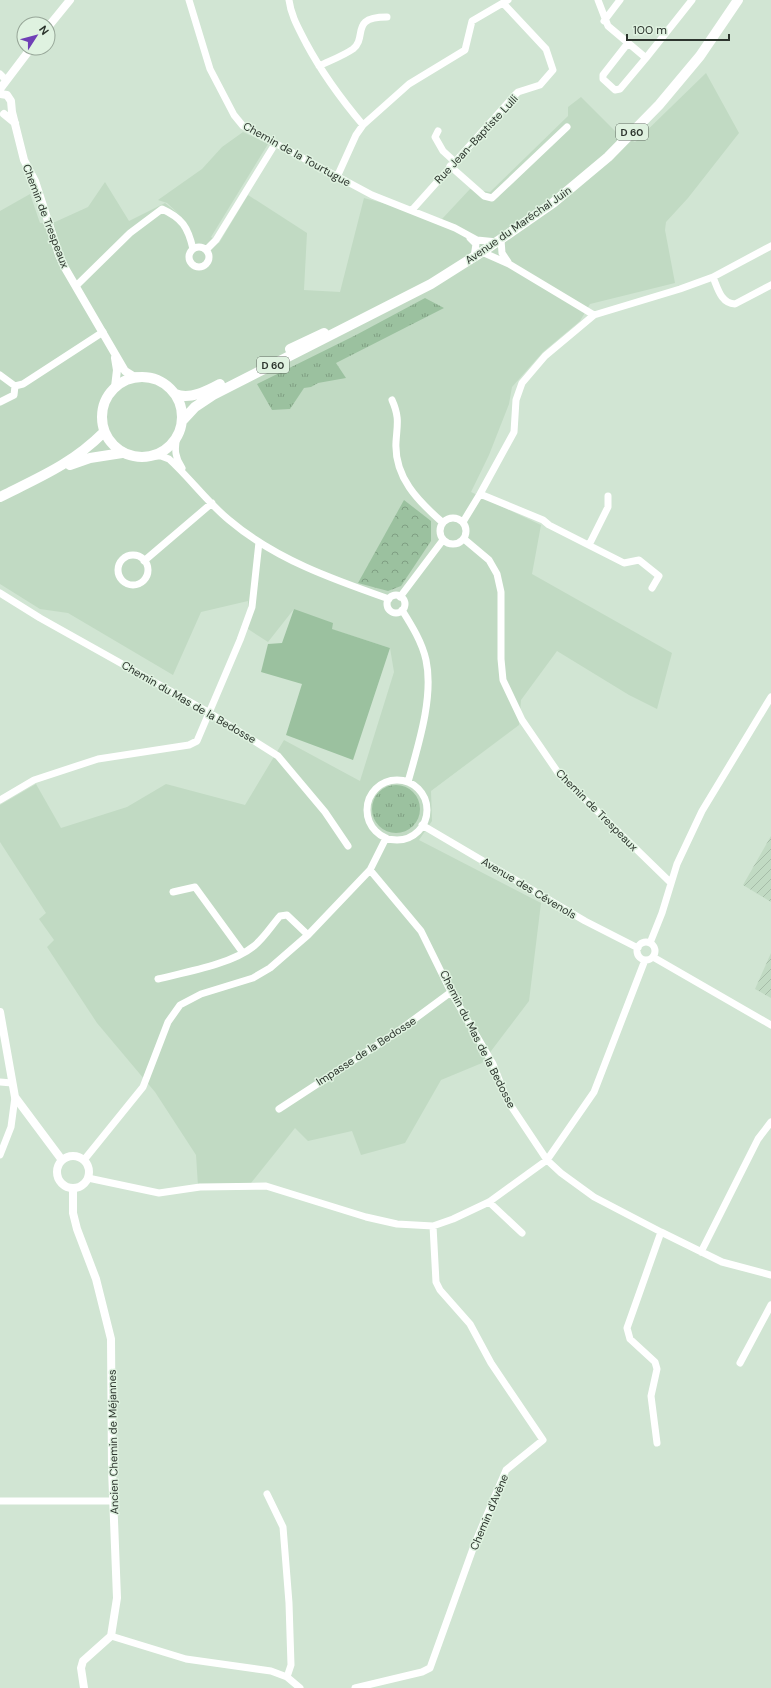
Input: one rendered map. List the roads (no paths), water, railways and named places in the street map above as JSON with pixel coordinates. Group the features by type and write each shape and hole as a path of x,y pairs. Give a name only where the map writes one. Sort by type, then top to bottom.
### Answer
{"main road":[{"name":"Avenue du Maréchal Juin","path":"182,421 195,407 208,398 431,284 478,255 553,203 608,156 659,106 700,56 738,0"},
{"name":"Avenue du Maréchal Juin","path":"175,394 179,396 192,395 202,392 312,338 369,315"},
{"path":"144,377 156,380 166,385 175,394 182,412 182,421 177,437 167,448 154,456 143,458 132,457 122,453 111,444 104,432 102,422 103,408 108,395 115,387 128,380 144,377"},
{"path":"60,468 86,450 104,432"},
{"path":"0,497 60,468 90,458 122,453"}],"street":[{"path":"56,17 70,0"},
{"name":"Chemin de la Tourtugue","path":"189,0 207,63 234,115 243,126 372,195 455,228 477,240 499,241"},
{"path":"289,0 294,21 319,66 336,93 363,125"},
{"path":"598,0 604,21 608,26 646,58"},
{"path":"604,21 620,0"},
{"path":"628,43 603,75 603,79 615,90 620,88 646,58 692,0"},
{"name":"Rue Jean-Baptiste Lulli","path":"337,177 356,135 363,125 380,111 394,95 409,84 465,50 472,21 506,2 546,49 553,70 540,85 518,92 412,210"},
{"path":"319,66 353,48 358,40 360,28 368,20 374,17 387,17"},
{"path":"1,92 4,79 24,56"},
{"name":"Chemin de Trespeaux","path":"1,92 11,100 11,107 24,160 35,181 59,256 125,371 133,376 144,377"},
{"path":"11,107 2,114 15,123"},
{"path":"438,131 435,137 452,164 484,196 492,198 566,127"},
{"path":"206,250 216,240 275,144"},
{"path":"76,286 130,234 162,209 174,215 182,222 189,233 193,249"},
{"name":"Chemin de la Tourtugue","path":"455,228 476,244 478,255"},
{"path":"499,241 502,253 509,264"},
{"path":"463,522 514,432 516,400 522,383 545,356 594,315 680,289 713,277 771,246"},
{"path":"201,247 206,250 209,256 208,261 201,266 197,266 190,261 190,252 193,249 201,247"},
{"path":"478,255 509,264 594,315"},
{"path":"713,277 724,301 729,304 735,304 771,285"},
{"path":"16,386 23,384 103,332"},
{"name":"Chemin de Trespeaux","path":"111,346 117,370 115,387"},
{"path":"0,375 16,386"},
{"path":"0,402 14,395 16,386"},
{"path":"392,400 398,414 396,443 403,477 409,489 442,522"},
{"path":"177,437 174,446 175,456 189,478"},
{"path":"154,456 161,456 169,459 228,519 258,542 298,564 389,599"},
{"path":"480,494 543,520 549,525 624,563 639,560 659,576 652,588"},
{"path":"589,545 608,507 608,496"},
{"path":"144,561 212,503"},
{"path":"455,518 463,522 466,530 464,539 456,544 447,543 443,540 439,529 442,522 446,519 455,518"},
{"name":"Chemin de Trespeaux","path":"464,539 489,560 497,574 502,592 500,659 503,680 522,720 559,774 670,882"},
{"path":"400,597 443,540"},
{"path":"0,800 34,780 98,759 189,745 197,741 208,712 240,640 252,607 258,542"},
{"path":"135,556 144,561 147,569 145,578 142,582 128,585 121,579 118,568 123,559 135,556"},
{"name":"Chemin du Mas de la Bedosse","path":"0,593 40,618 208,712 278,756 325,812 348,846"},
{"path":"400,597 395,596 389,599 387,605 389,610 394,613 402,610"},
{"path":"400,597 404,603 402,610 417,635 426,660 428,685 426,704 408,782"},
{"path":"650,943 662,913 670,882 677,864 702,811 771,697"},
{"path":"389,780 408,782 420,790 426,804 426,818 422,825 416,833 407,838 396,840 386,838 378,833 372,826 368,817 367,808 373,791 380,784 389,780"},
{"name":"Avenue des Cévenols","path":"422,825 585,921 638,948"},
{"path":"84,1160 143,1087 150,1074 168,1022 180,1005 201,994 254,978 270,968 308,935 370,870 386,838"},
{"name":"Chemin du Mas de la Bedosse","path":"370,870 421,931 451,992 492,1064 507,1100 547,1160 561,1173 594,1197 661,1232 722,1262 771,1275"},
{"path":"173,892 195,888 243,953"},
{"path":"158,979 216,964 243,953 254,946 280,916 287,915 308,935"},
{"path":"645,960 638,954 638,948 645,942 650,943 654,948 653,957"},
{"path":"88,1178 159,1193 200,1187 266,1186 366,1217 397,1224 433,1226 489,1202 547,1160 594,1092 645,960 653,957"},
{"path":"653,957 771,1025"},
{"name":"Impasse de la Bedosse","path":"279,1109 397,1032 451,992"},
{"path":"0,1012 15,1097 11,1127 0,1156"},
{"path":"0,1082 12,1083"},
{"path":"15,1097 62,1160"},
{"path":"701,1252 758,1139 771,1122"},
{"path":"70,1156 84,1160 88,1168 88,1178 82,1185 72,1188 67,1187 59,1180 57,1169 62,1160 70,1156"},
{"name":"Ancien Chemin de Méjannes","path":"72,1188 73,1213 77,1229 96,1279 111,1340 112,1469 117,1598 111,1636"},
{"path":"489,1202 522,1233"},
{"name":"Chemin d'Avène","path":"355,1688 422,1672 430,1668 475,1542 506,1470 543,1440 491,1363 470,1324 440,1290 436,1282 433,1226"},
{"path":"657,1443 652,1396 657,1369 655,1362 630,1339 627,1328 661,1232"},
{"path":"740,1363 771,1305"},
{"path":"267,1494 283,1527 289,1603 291,1665 287,1677"},
{"path":"0,1501 114,1501"},
{"path":"84,1688 81,1668 83,1661 111,1636 186,1659 270,1671 287,1677 300,1688"}]}
